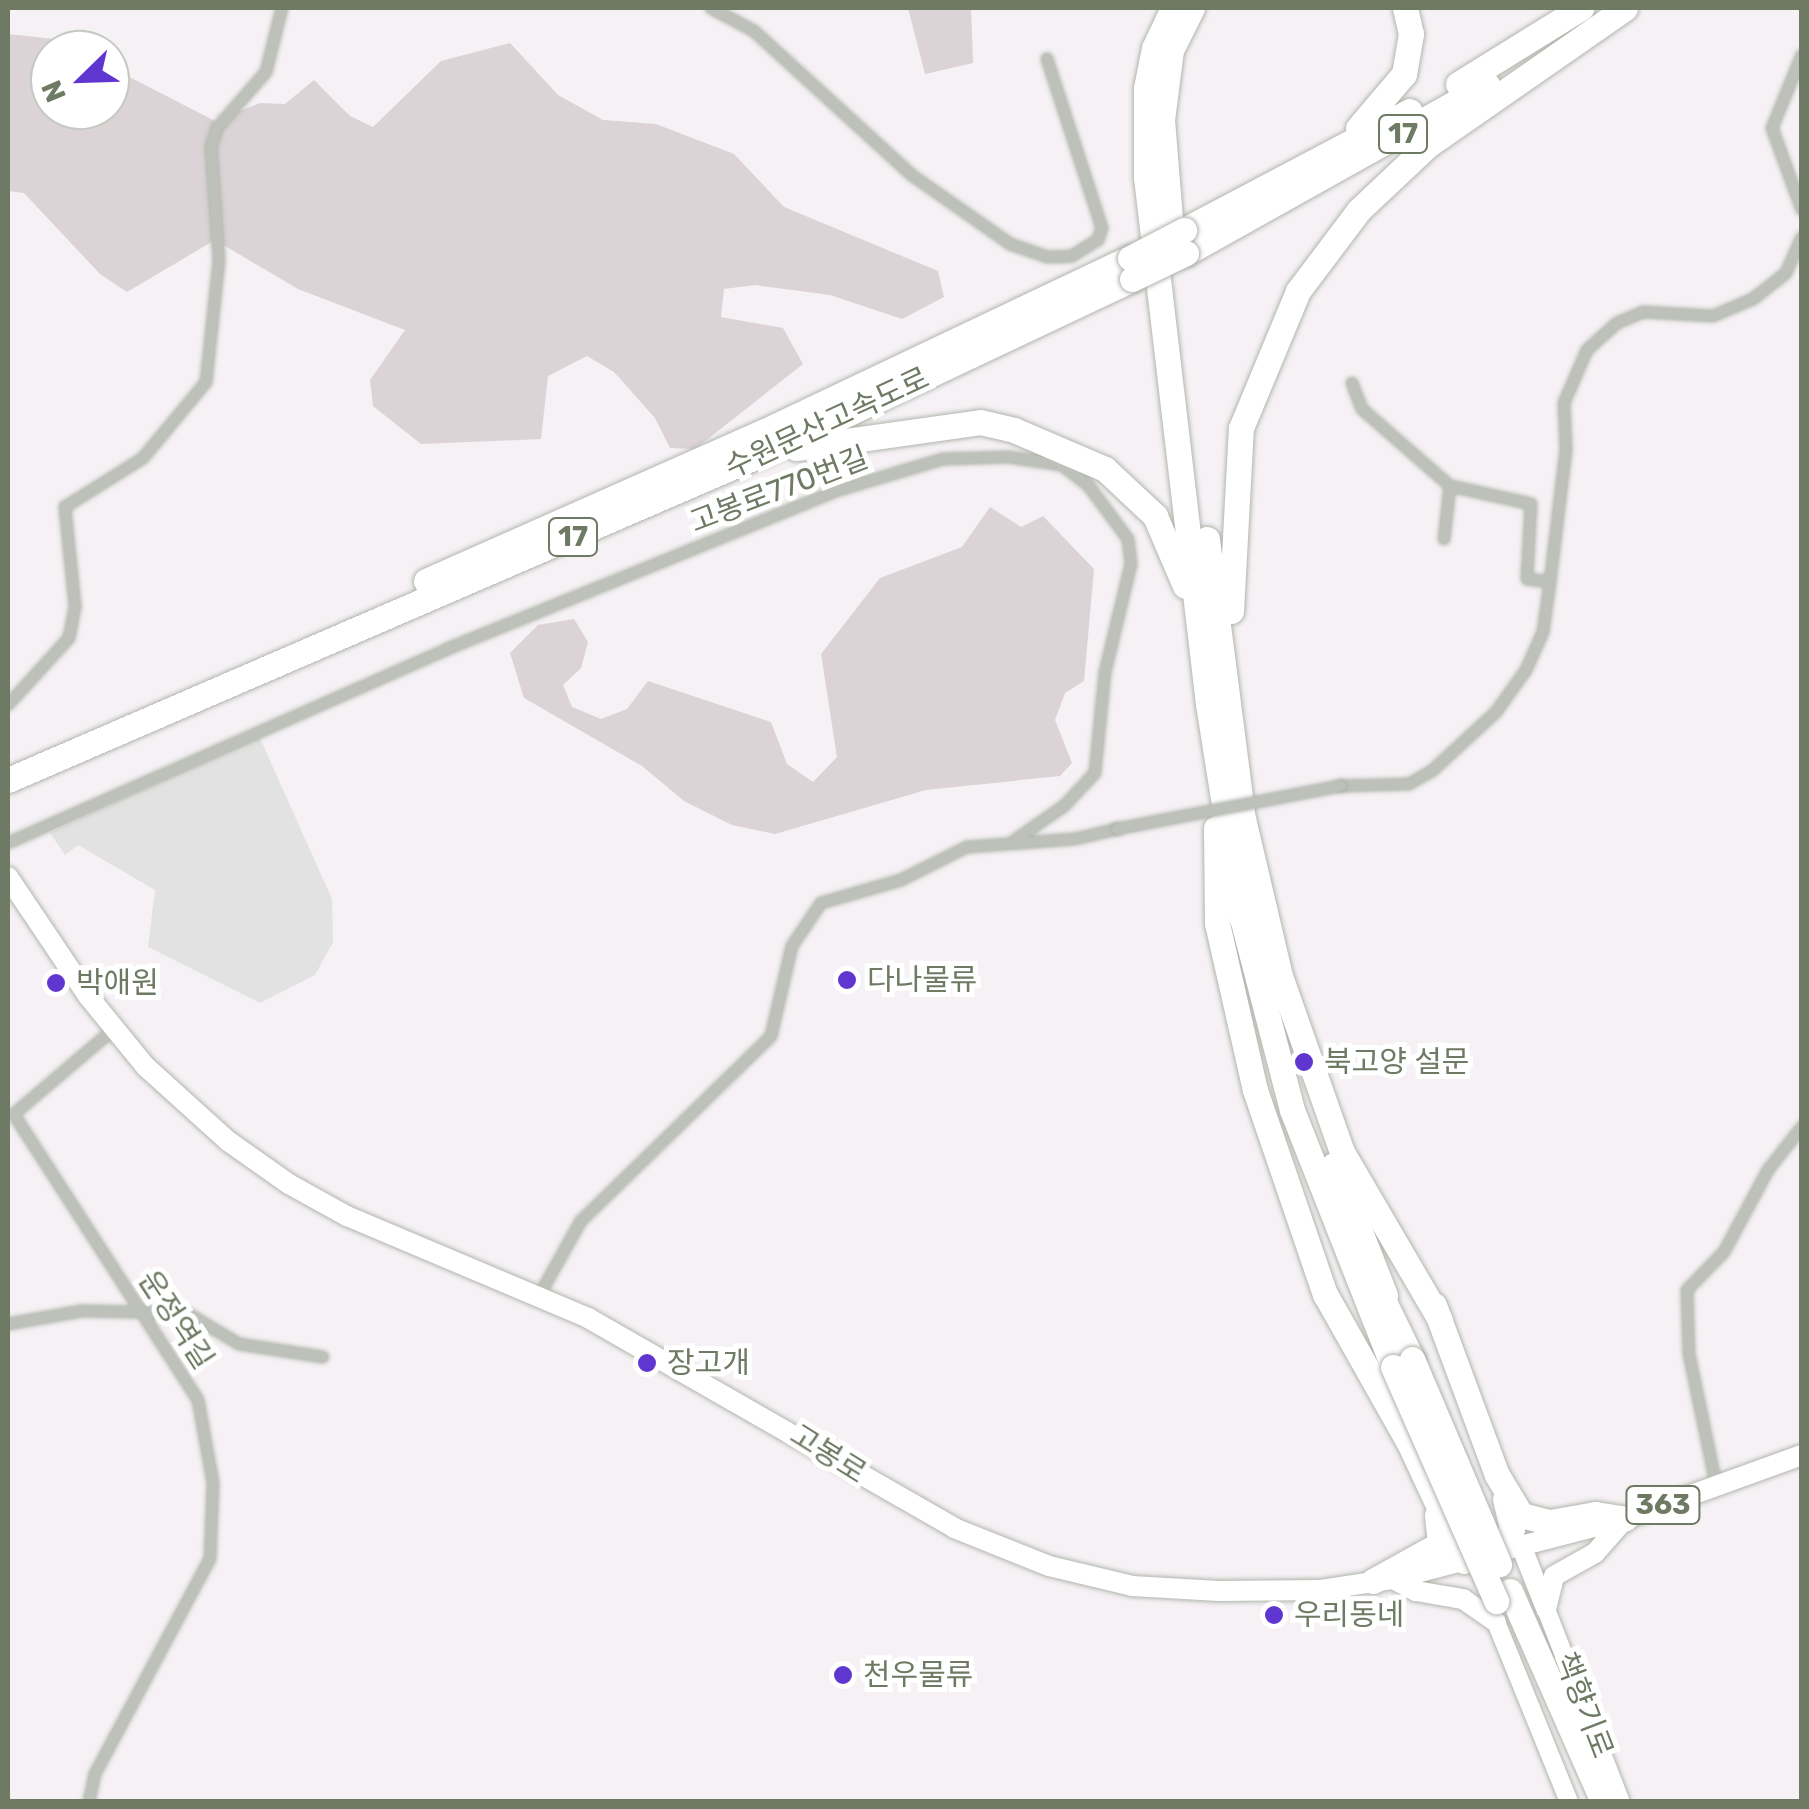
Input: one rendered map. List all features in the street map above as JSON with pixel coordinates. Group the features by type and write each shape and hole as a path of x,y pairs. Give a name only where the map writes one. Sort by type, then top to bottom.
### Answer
{"highway":[{"path":"1173,8 1154,48 1146,88 1146,177 1208,704"},
{"path":"1192,8 1171,50 1164,84 1164,161 1230,779 1266,1023 1334,1223 1402,1363 1584,1802"},
{"path":"1310,164 1393,94 1410,52 1406,8"},
{"name":"수원문산고속도로","path":"1185,242 1310,164 1581,8"},
{"name":"수원문산고속도로","path":"8,780 762,454 1185,242 1617,8"},
{"path":"1464,1562 1410,1445 1325,1294 1287,1170 1233,1018 1214,904 1216,840 1230,779 1232,514 1241,428 1275,335 1323,255 1389,180 1428,145 1625,8"},
{"name":"수원문산고속도로","path":"8,762 1131,269"},
{"path":"762,454 980,422 1105,470 1155,516 1176,558 1192,607 1208,704 1253,856 1348,1130 1440,1320 1497,1475 1512,1529 1511,1551"},
{"path":"1253,856 1300,1072 1398,1328 1402,1363"},
{"path":"1253,856 1254,910 1281,1040 1343,1209 1398,1328"},
{"path":"1262,908 1342,1152 1440,1320"},
{"path":"1383,1580 1440,1544 1441,1527 1410,1445"},
{"path":"1497,1475 1521,1515 1550,1522 1595,1514 1626,1519"},
{"path":"1501,1605 1603,1802"}],"main road":[{"name":"고봉로","path":"8,877 114,1029 228,1142 289,1184 347,1216 538,1297 692,1372 954,1528 1049,1566 1132,1586 1219,1591 1321,1590 1464,1562 1626,1519 1802,1455"},
{"path":"1546,1609 1554,1576 1595,1553 1626,1519"},
{"path":"1501,1605 1482,1594 1511,1551 1546,1609"},
{"path":"1383,1580 1416,1592 1501,1605"},
{"name":"책향기로","path":"1501,1605 1569,1802"},
{"name":"책향기로","path":"1546,1609 1621,1802"}],"street":[{"path":"8,705 69,638 75,606 65,507 142,458 206,382 219,260 211,147 225,117 266,72 282,8"},
{"path":"711,8 754,31 913,176 1010,244 1048,257 1072,256 1098,240 1102,228 1047,58"},
{"path":"1802,55 1772,128 1802,210"},
{"path":"538,1297 581,1221 771,1036 792,946 821,903 901,880 967,846 1075,839 1341,786 1409,784 1469,741 1526,670 1543,632 1564,402 1580,360 1617,324 1642,312 1713,316 1754,299 1786,274 1802,238"},
{"path":"1352,383 1362,409 1450,486 1531,504 1527,578 1550,582"},
{"name":"고봉로770번길","path":"8,843 447,649 839,490 943,459 1008,458 1062,466 1088,485 1128,538 1131,564 1105,672 1095,773 1064,806 1015,840"},
{"path":"1444,538 1450,486"},
{"name":"운정역길","path":"89,1802 95,1774 210,1559 214,1483 198,1400 14,1114 114,1029"},
{"path":"1716,1484 1689,1354 1687,1290 1724,1252 1768,1170 1802,1127"},
{"path":"8,1324 140,1309 187,1313 239,1344 323,1357"}],"shaded area":[{"path":"908,8 971,8 973,63 925,74"},
{"path":"8,34 30,36 30,130 130,130 130,77 215,121 260,103 285,104 314,80 350,116 373,127 441,61 510,43 558,95 603,120 656,124 734,154 784,207 938,271 944,297 902,319 830,295 755,285 724,289 721,317 783,328 803,364 695,449 670,448 655,418 614,372 587,356 548,376 541,439 421,444 373,406 370,380 405,330 298,289 215,240 127,292 100,274 24,193 8,191"},
{"path":"990,507 1021,527 1043,516 1094,569 1084,681 1065,693 1055,720 1072,763 1060,776 926,790 775,834 732,825 684,801 642,766 524,698 510,653 538,625 574,619 588,642 581,668 563,685 572,707 601,719 627,709 648,681 771,722 787,764 813,782 837,757 821,654 880,578 962,547"},
{"path":"259,736 332,899 333,942 315,975 260,1003 148,947 155,890 78,845 65,855 50,833"}],"place":[{"name":"다나물류","path":"847,980"},
{"name":"박애원","path":"56,983"},
{"name":"북고양 설문","path":"1304,1062"},
{"name":"장고개","path":"647,1363"},
{"name":"우리동네","path":"1274,1615"},
{"name":"천우물류","path":"843,1675"}]}
